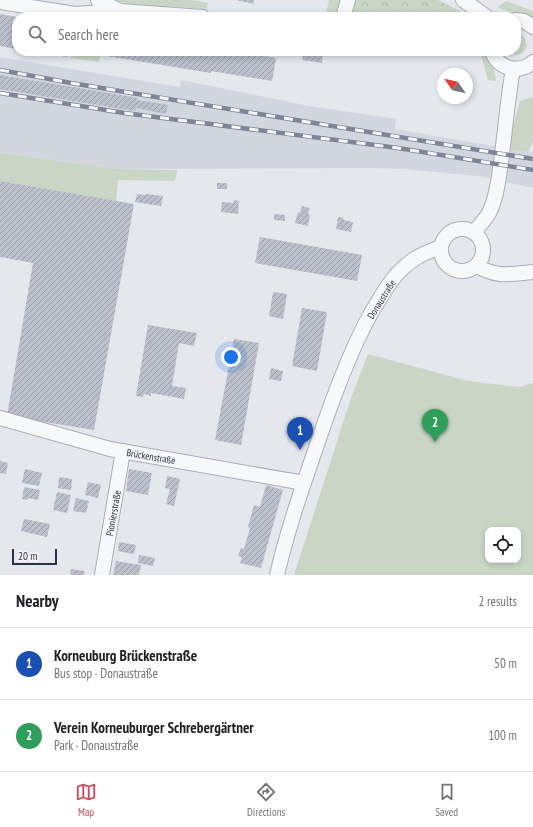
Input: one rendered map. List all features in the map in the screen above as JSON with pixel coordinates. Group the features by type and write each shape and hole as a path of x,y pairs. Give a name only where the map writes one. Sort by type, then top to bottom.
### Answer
{"street":[{"path":"98,0 120,11"},
{"path":"344,12 348,0"},
{"path":"463,0 480,12"},
{"path":"0,2 62,12"},
{"path":"105,12 134,12"},
{"path":"521,21 533,27"},
{"path":"495,56 502,65 513,69 524,68 533,62"},
{"path":"474,232 488,214 493,204 498,184 513,69"},
{"path":"461,229 474,232 482,241 484,252 483,257 473,269 462,272 452,269 444,262 442,258 441,247 444,240 448,234 461,229"},
{"name":"Donaustraße","path":"277,575 304,483 343,373 364,326 383,292 396,276 421,254 441,247"},
{"path":"477,266 488,273 498,275 533,272"},
{"name":"Brückenstraße","path":"0,418 110,449 304,483"},
{"name":"Pionierstraße","path":"102,575 123,451"}],"shaded area":[{"path":"0,57 180,87 181,80 309,106 396,119 395,129 533,153 533,188 478,176 404,169 118,169 0,153"}],"green space":[{"path":"114,0 191,0 208,3 206,9 130,4"},
{"path":"329,0 438,0 462,12 326,12"},
{"path":"506,1 533,11 533,18 527,15 521,15 521,12 509,12 498,7"},
{"path":"521,35 525,38 527,46 524,52 521,53"},
{"path":"73,56 100,56 99,62 71,58"},
{"path":"481,56 489,56 493,64 496,81 488,80"},
{"path":"533,97 533,141 528,152 507,149 520,101"},
{"path":"0,153 118,169 177,170 175,181 118,180 116,201 0,181"},
{"path":"368,354 468,381 519,387 533,383 533,575 294,575 351,398"}],"building":[{"path":"236,0 254,0 254,4"},
{"path":"0,14 12,16 12,48 0,46"},
{"path":"107,56 264,56 276,58 272,81 211,71 211,73"},
{"path":"303,56 323,56 322,63 302,60"},
{"path":"0,75 138,98 137,100 168,105 166,114 136,108 135,111 0,89"},
{"path":"0,181 134,204 94,430 7,416 33,263 0,257"},
{"path":"217,183 227,183 227,189 217,189"},
{"path":"137,194 163,196 161,206 135,202"},
{"path":"234,200 239,201 238,214 221,212 222,202 233,203"},
{"path":"302,206 310,208 308,214 310,215 308,226 295,223 298,212 300,213"},
{"path":"274,214 285,215 285,221 274,220"},
{"path":"338,217 344,218 343,220 353,222 351,232 336,229"},
{"path":"260,237 362,255 357,281 255,263"},
{"path":"273,292 287,294 283,319 269,316"},
{"path":"302,308 327,312 317,371 292,366"},
{"path":"148,325 197,333 194,346 179,343 172,386 186,388 184,399 151,393 151,396 144,394 143,397 136,396"},
{"path":"234,339 259,343 241,445 215,440"},
{"path":"271,368 283,371 281,381 269,379"},
{"path":"0,461 8,463 6,474 0,473"},
{"path":"25,469 42,473 39,486 22,483"},
{"path":"129,469 152,473 148,495 126,491"},
{"path":"167,476 180,479 174,506 166,504 170,489 165,488"},
{"path":"59,477 72,479 71,490 58,488"},
{"path":"88,482 101,485 98,498 85,495"},
{"path":"266,485 283,490 261,568 240,563 242,557 238,556 241,548 244,549 254,505 260,507"},
{"path":"24,487 40,490 38,500 28,498 28,500 22,499"},
{"path":"57,492 71,495 67,513 53,510"},
{"path":"76,498 89,501 86,513 73,511"},
{"path":"24,519 50,524 47,537 21,531"},
{"path":"119,542 136,545 134,554 118,551"},
{"path":"139,555 155,558 153,566 138,563"},
{"path":"116,561 141,565 139,575 113,575"},
{"path":"71,569 85,571 84,575 70,575"}],"railway":[{"path":"0,70 533,159"},
{"path":"0,93 124,113 398,148 533,170"}],"place":[{"name":"Verein Korneuburger Schrebergärtner","path":"435,442"},
{"name":"Korneuburg Brückenstraße","path":"300,450"}]}
